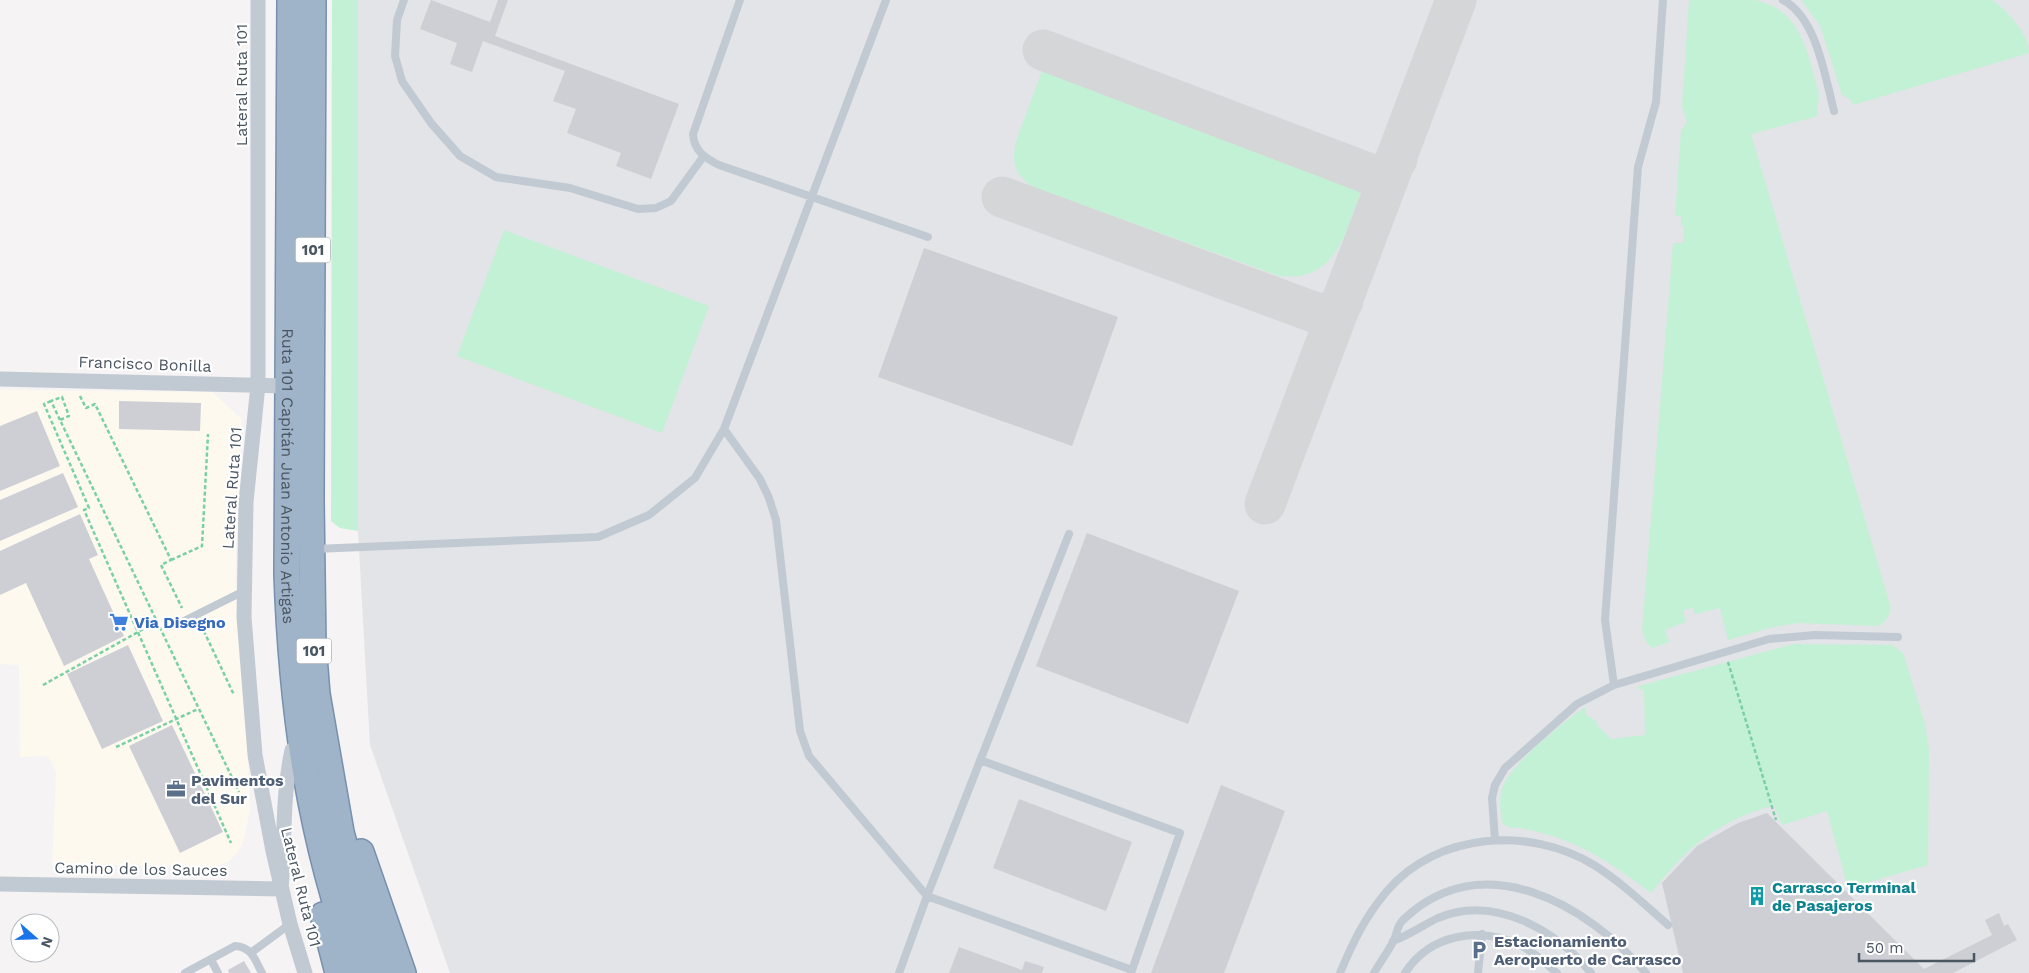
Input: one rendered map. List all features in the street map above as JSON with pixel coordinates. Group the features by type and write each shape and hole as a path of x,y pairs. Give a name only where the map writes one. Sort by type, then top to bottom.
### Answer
{"highway":[{"name":"Ruta 101 Capitán Juan Antonio Artigas","path":"290,0 290,386 287,575 290,658 306,781 316,830 359,973"},
{"name":"Ruta 101 Capitán Juan Antonio Artigas","path":"313,0 313,644 317,694 335,801 357,895 382,973"},
{"path":"297,716 292,750 304,830 338,973"},
{"path":"335,801 352,824 404,973"}],"street":[{"name":"Lateral Ruta 101","path":"258,0 258,385 246,502 244,591 248,685 256,755 281,889 305,973"},
{"name":"Francisco Bonilla","path":"0,379 290,386"},
{"path":"281,889 284,849 285,781 292,750"},
{"name":"Camino de los Sauces","path":"0,884 281,889"}],"lane":[{"path":"404,0 397,20 395,56 402,81 431,124 460,156 496,177 570,188 638,209 656,208 671,201 703,156"},
{"path":"740,0 693,134 694,144 703,156 719,165 928,237"},
{"path":"312,549 598,537 649,515 695,478 724,429 886,0"},
{"path":"1614,685 1605,620 1637,177 1642,149 1656,102 1663,0"},
{"path":"1783,0 1801,15 1812,34 1834,111"},
{"path":"724,429 760,480 769,498 776,520 800,731 809,756 927,896 1131,972 1180,833 980,760"},
{"path":"899,973 927,896 1069,534"},
{"path":"180,623 244,591"},
{"path":"1495,840 1492,798 1495,785 1505,768 1576,704 1614,685 1769,639 1815,636 1898,637"},
{"path":"1340,973 1358,930 1388,890 1406,875 1439,854 1465,844 1495,840 1524,840 1555,848 1594,865 1668,924"},
{"path":"1374,973 1394,941 1400,921 1421,905 1444,892 1464,886 1490,884 1520,888 1551,899 1576,912 1603,930 1646,973"},
{"path":"1394,941 1439,918 1478,909 1499,913 1539,928 1579,958 1591,973"},
{"path":"252,952 290,924"},
{"path":"1478,973 1482,934"},
{"path":"1405,973 1421,955 1434,945 1451,937 1482,934 1520,946 1557,973"},
{"path":"185,973 235,946 243,946 252,952 262,973"},
{"path":"211,960 218,973"}],"path":[{"path":"80,396 86,408 95,404 171,560"},
{"path":"60,420 69,416 62,397 44,404 89,508 84,510 231,844"},
{"path":"51,401 239,792"},
{"path":"182,608 161,565 202,546 208,434"},
{"path":"43,685 156,622"},
{"path":"196,625 200,623 239,704"},
{"path":"1725,652 1776,820"},
{"path":"116,747 198,709"}],"shaded area":[{"path":"358,0 2029,0 2029,973 450,973 370,745 358,531"},
{"name":"Via Disegno","path":"0,390 212,392 242,419 235,581 248,753 250,810 244,840 238,852 228,862 216,866 52,865 56,772 48,756 20,757 19,665 0,664"}],"green space":[{"path":"332,0 358,0 358,531 340,528 331,521"},
{"path":"1754,0 1770,5 1782,12 1792,22 1810,61 1819,95 1818,116 1751,134 1891,608 1888,618 1879,626 1798,623 1769,628 1728,640 1720,608 1695,614 1693,608 1683,610 1686,622 1665,630 1669,642 1652,648 1646,642 1642,631 1673,243 1683,243 1684,226 1681,225 1681,216 1675,216 1681,131 1687,122 1682,106 1689,1"},
{"path":"1801,0 1992,0 2016,23 2025,38 2029,53 1853,105 1851,100 1842,95 1820,25"},
{"path":"1044,65 1363,186 1345,235 1337,250 1327,262 1315,271 1299,276 1279,276 1033,187 1017,171 1014,154 1019,134"},
{"path":"504,230 709,306 662,433 457,356"},
{"path":"1794,644 1892,645 1903,653 1925,724 1929,751 1928,865 1848,888 1827,811 1782,825 1774,805 1736,819 1705,838 1678,862 1651,893 1618,869 1587,850 1553,836 1513,827 1512,829 1503,824 1500,797 1507,779 1526,756 1585,707 1586,715 1596,721 1597,725 1611,739 1645,735 1644,690 1638,689 1639,686"}],"building":[{"path":"431,0 490,22 498,0 508,0 495,36 679,104 651,179 616,166 621,153 567,133 576,109 553,101 565,71 483,41 472,72 450,64 457,43 420,29"},
{"path":"924,248 1118,317 1072,446 878,377"},
{"path":"119,401 201,403 200,431 119,429"},
{"path":"37,411 60,466 0,491 0,426"},
{"path":"63,473 78,507 0,541 0,500"},
{"path":"80,514 98,555 89,559 124,636 64,666 26,583 0,595 0,551"},
{"path":"1087,533 1239,591 1188,724 1036,666"},
{"path":"128,645 163,721 102,749 67,674"},
{"name":"Pavimentos del Sur","path":"172,725 223,832 180,853 129,746"},
{"path":"1221,785 1285,811 1224,973 1151,973"},
{"path":"1019,799 1132,842 1106,911 993,868"},
{"name":"Carrasco Terminal de Pasajeros","path":"1767,813 1924,969 1992,935 1985,920 1999,913 2004,926 2008,924 2017,940 1953,973 1683,973 1662,883 1697,846 1738,823"},
{"path":"959,947 1022,970 1025,961 1044,967 1042,973 949,973"},
{"path":"244,961 251,973 229,973 228,970"}],"taxiway":[{"path":"1265,504 1456,0"},
{"path":"1043,50 1370,174 1375,175 1386,172 1397,159"},
{"path":"1002,197 1319,314 1335,311 1343,301"}],"place":[{"name":"Via Disegno","path":"119,622"},
{"name":"Pavimentos del Sur","path":"176,789"},
{"name":"Carrasco Terminal de Pasajeros","path":"1757,896"},
{"name":"Estacionamiento Aeropuerto de Carrasco","path":"1479,950"}]}
